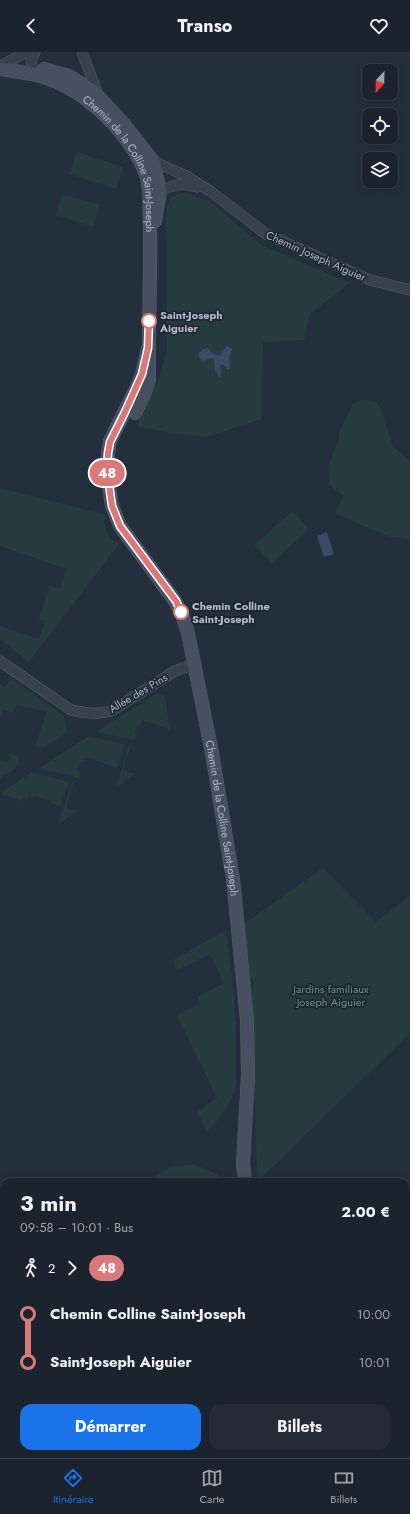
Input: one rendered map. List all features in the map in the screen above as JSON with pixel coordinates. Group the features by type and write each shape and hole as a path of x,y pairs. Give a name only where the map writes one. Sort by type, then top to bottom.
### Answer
{"street":[{"path":"0,67 26,52"},
{"path":"32,70 32,61 35,52"},
{"path":"82,52 87,79"},
{"name":"Chemin de la Colline Saint-Joseph","path":"0,67 32,70 87,79 99,97 123,123 153,161 160,191 150,253"},
{"name":"Chemin de la Colline Saint-Joseph","path":"32,70 84,96 100,111 133,149 148,181 150,253 148,348 142,374 136,389 110,442 108,453 108,479 112,506 120,526 176,601 181,612 188,632 212,753 233,879 247,1020 248,1075 243,1164 245,1178"},
{"name":"Chemin de la Colline Saint-Joseph","path":"66,86 87,79"},
{"path":"153,161 148,181 160,191"},
{"name":"Chemin Joseph Aiguier","path":"153,161 186,176 210,191 266,234 370,280 410,290"},
{"name":"Chemin Joseph Aiguier","path":"160,191 183,183 210,191"},
{"name":"Allée des Pins","path":"0,661 71,710 98,714 111,711 175,671 194,664"}],"green space":[{"path":"77,152 123,167 116,189 69,174"},
{"path":"181,193 188,193 209,201 261,245 350,283 310,314 304,340 263,342 261,419 207,437 170,433 137,426 161,373 167,349 166,209 171,197"},
{"path":"62,194 100,205 93,227 56,215"},
{"path":"361,400 377,402 382,411 393,447 410,461 410,540 397,537 393,538 335,514 344,496 329,485 330,463 339,439 339,432 353,404"},
{"path":"0,488 106,515 104,521 109,538 119,544 29,662 0,639 0,626 39,639 45,621 39,619 50,586 60,589 67,569 0,546"},
{"path":"293,511 309,529 272,563 254,545"},
{"path":"11,678 64,716 67,732 43,748 36,746 46,712 16,704 13,713 4,710 1,717 0,684 5,687"},
{"path":"156,694 163,695 165,697 170,730 142,721 140,725 137,725 135,740 96,732"},
{"path":"89,736 125,745 117,768 85,758 84,762 81,762 78,770 81,771 78,778 39,768"},
{"path":"129,745 131,745 123,770 135,774 116,787"},
{"path":"10,754 18,756 19,764 12,771 0,778 0,759 8,761"},
{"path":"32,772 69,782 60,806 51,803 52,801 34,796 28,795 27,799 24,798 23,801 0,794"},
{"path":"72,782 74,783 66,808 77,811 58,824"},
{"name":"Jardins familiaux Joseph Aiguier","path":"323,868 376,922 410,896 410,1033 261,1178 257,1178 252,993 253,979 250,977 241,926"},
{"path":"226,930 235,1008 236,1085 227,1107 207,1131 197,1112 217,1098 177,1015 200,1003 198,997 224,983 210,954 177,970 174,963 175,959"},
{"path":"194,1164 218,1175 219,1178 151,1178 169,1168"}],"water":[{"path":"227,346 232,350 229,357 230,368 228,370 224,365 220,365 221,377 219,377 215,370 214,359 211,358 202,361 199,357 199,353 203,349 208,348 212,353 219,356"},
{"path":"327,532 334,554 324,557 317,536"}],"bus line":[{"name":"48","path":"149,321 148,348 142,374 110,442 107,470 109,491 112,506 120,526 176,601 181,612"}],"place":[{"name":"Saint-Joseph Aiguier","path":"149,321"},
{"name":"Chemin Colline Saint-Joseph","path":"181,612"}]}
